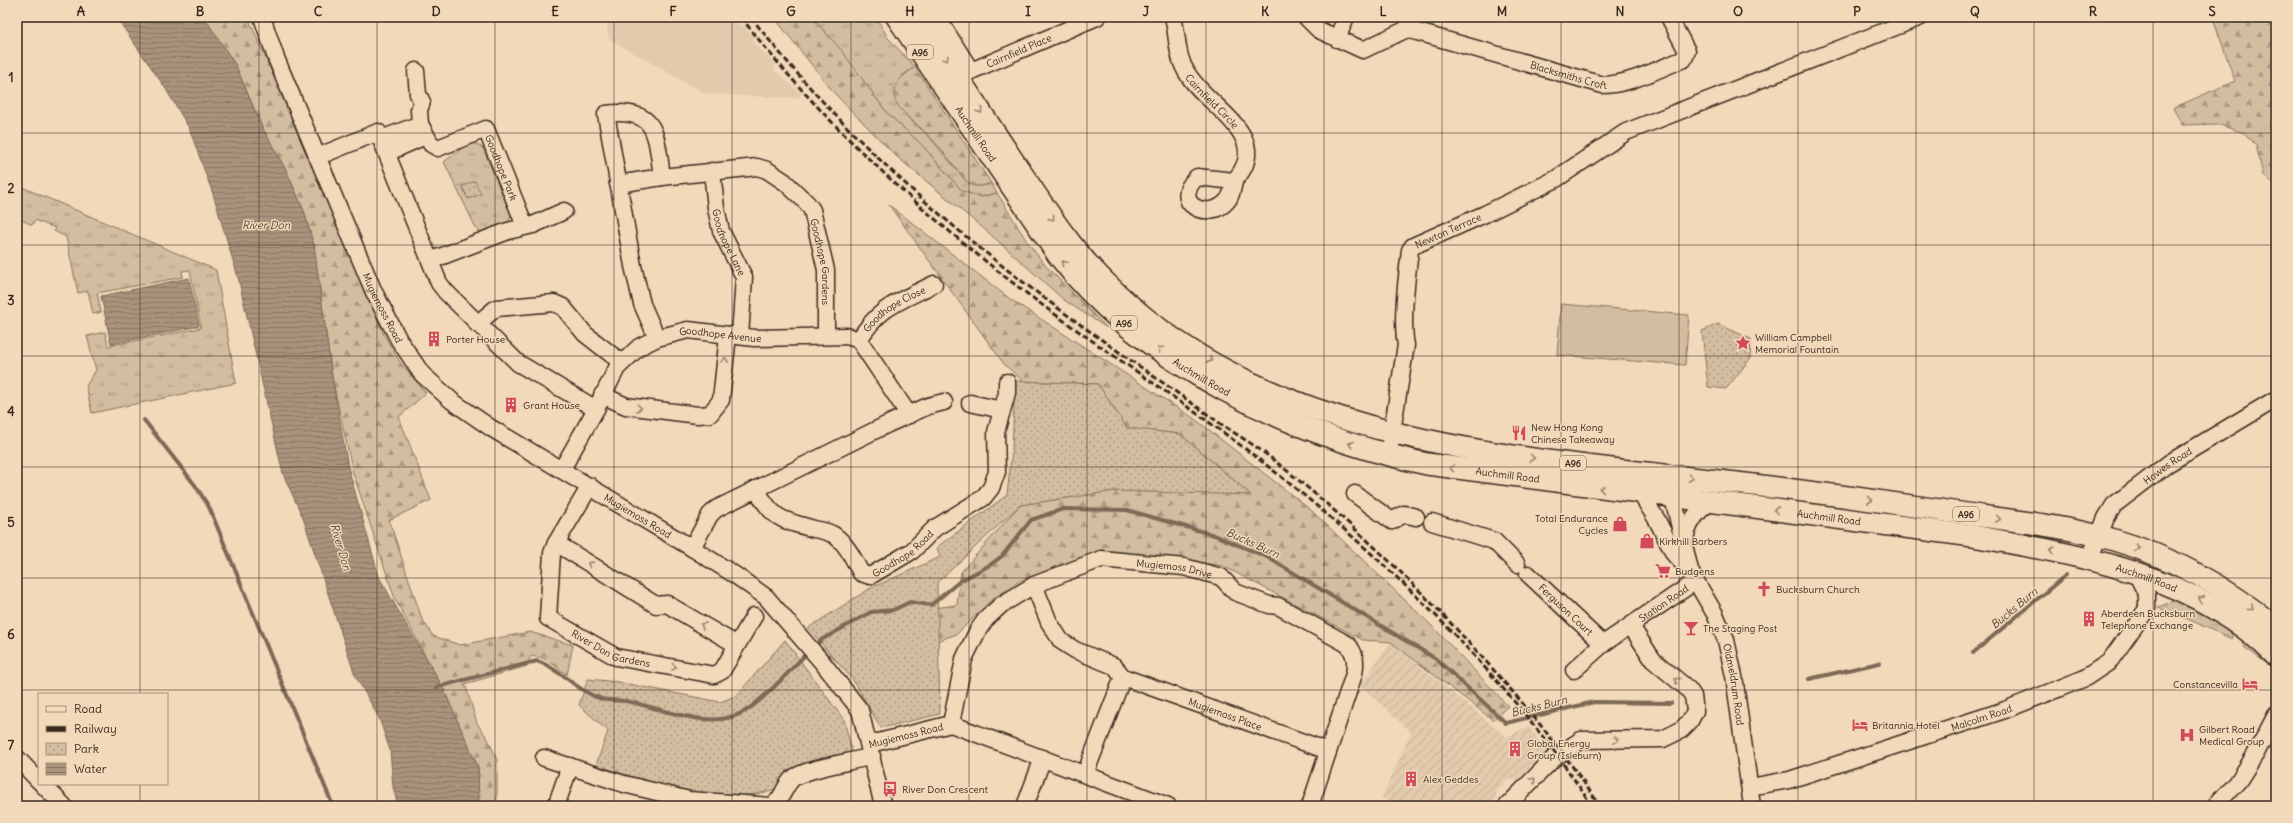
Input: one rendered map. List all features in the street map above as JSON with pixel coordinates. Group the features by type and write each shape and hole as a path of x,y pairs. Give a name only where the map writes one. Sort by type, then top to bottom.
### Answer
{"main road":[{"name":"Auchmill Road","path":"897,17 957,79 1066,267 1094,297 1124,323 1193,371 1242,398 1350,445 1388,456 1427,464 1640,494 1973,536 2046,549 2136,573 2203,600 2244,627 2276,656"},
{"name":"Auchmill Road","path":"918,17 957,79 1050,216 1077,252 1104,281 1147,320 1203,356 1284,398 1340,417 1470,449 1652,474 1853,497 2100,536 2156,555 2199,574 2244,602 2276,628"}],"street":[{"name":"Mugiemoss Road","path":"262,17 276,58 374,292 400,342 422,374 463,410 692,548 735,575 766,597 822,662 860,710 871,750 951,724 1168,806"},
{"name":"Auchmill Road","path":"937,17 957,79"},
{"name":"Cairnfield Place","path":"957,79 1097,17"},
{"name":"Cairnfield Circle","path":"1173,17 1180,59 1187,74 1243,134 1247,152 1246,163 1234,181"},
{"path":"1306,17 1319,30 1336,39 1364,50 1409,23"},
{"path":"1336,39 1346,17"},
{"name":"Blacksmiths Croft","path":"1409,23 1603,85 1614,85 1684,59 1687,51 1669,17"},
{"name":"Newton Terrace","path":"1388,456 1406,345 1404,336 1407,286 1410,250 1413,246 1485,214 1556,178 1626,132 1921,17"},
{"path":"384,146 423,130 419,110 422,102 418,94 416,72"},
{"path":"657,338 642,304 633,266 606,114 629,112 648,123 655,132 662,177"},
{"name":"Goodhope Park","path":"423,130 430,144 438,148 486,129 525,226"},
{"path":"317,157 378,132 432,260 439,283 446,292 518,363 599,402"},
{"name":"Goodhope Gardens","path":"618,184 712,171 762,168 790,187 807,203 815,219 826,270 826,336"},
{"name":"Goodhope Lane","path":"599,402 698,415 710,414 721,400 744,277 720,229 712,171"},
{"path":"432,260 508,230 533,225 564,211"},
{"name":"Goodhope Close","path":"859,340 874,317 882,311 934,284"},
{"path":"477,324 496,308 554,303 563,307 585,334 621,362"},
{"name":"Goodhope Avenue","path":"562,469 621,362 639,347 657,338 688,330 734,336 847,336 859,340"},
{"path":"859,340 909,415"},
{"name":"Goodhope Road","path":"756,489 771,513 781,520 833,535 842,542 854,558 861,573 868,576 912,551 935,528 971,506 988,492 996,478 996,432 1007,393 1007,382"},
{"name":"Howes Road","path":"2090,560 2106,518 2114,505 2169,463 2276,399"},
{"path":"692,548 710,515 716,509 909,415 944,402"},
{"path":"970,404 1002,410"},
{"name":"Oldmeldrum Road","path":"1652,474 1673,498 1693,576"},
{"name":"River Don Gardens","path":"590,486 556,543 552,554 548,618 616,657 714,675 722,671 754,616"},
{"path":"1355,494 1392,521 1404,514 1416,517"},
{"name":"Oldmeldrum Road","path":"1640,494 1657,520 1674,554 1693,576 1715,614 1726,640 1734,676 1752,806"},
{"path":"1684,543 1695,516 1710,502"},
{"name":"Ferguson Court","path":"1432,522 1494,541 1603,644"},
{"path":"556,543 656,605 667,604 737,645"},
{"name":"Mugiemoss Drive","path":"951,724 964,659 978,630 1001,605 1034,585 1101,559 1184,567 1221,577 1235,592 1269,605 1278,606 1348,644 1354,654 1356,666 1310,806"},
{"name":"Malcolm Road","path":"1750,787 1789,780 2005,710 2085,678 2109,662 2146,609 2148,601 2145,590 2136,573"},
{"name":"Station Road","path":"1574,670 1603,644 1631,626 1693,576"},
{"name":"Mugiemoss Place","path":"1034,585 1049,622 1061,641 1075,650 1114,666 1122,677 1328,751"},
{"name":"Station Road","path":"1509,804 1554,758 1581,740 1663,739 1682,730 1690,721 1695,711 1693,696 1688,689 1653,660 1631,626"},
{"path":"1085,774 1122,677"},
{"path":"2215,806 2239,780 2255,755 2275,717"},
{"path":"544,758 624,784 689,800 772,806 779,802 792,780 802,774 871,750 883,806"},
{"path":"17,758 38,780"},
{"path":"1025,806 1043,758"},
{"path":"556,806 570,766"},
{"path":"43,785 64,806"}],"shaded area":[{"path":"605,17 733,17 740,26 743,24 754,37 753,43 776,64 774,70 802,94 797,98 706,94 609,39"},
{"path":"1391,642 1507,737 1528,726 1550,755 1518,781 1508,779 1497,791 1493,806 1400,806 1382,798 1411,732 1360,685"}],"green space":[{"path":"204,17 248,17 385,337 400,362 426,393 399,417 431,500 389,520 422,619 433,636 460,645 530,632 573,645 567,675 555,665 545,660 530,657 527,666 465,684 477,723 489,741 497,760 497,806 479,806 478,767 443,688 395,599 353,473 332,377 314,246 304,211 287,172 261,125 236,66"},
{"path":"774,17 812,17 842,51 887,113 921,144 962,191 981,197 997,193 1026,240 1044,264 1107,328 1064,300 990,234 896,156 834,93"},
{"path":"812,17 876,17 888,38 915,67 903,75 908,118 927,134 966,181 972,185 978,186 991,183 997,193 981,197 962,191 921,144 887,113"},
{"path":"2225,17 2276,17 2276,186 2263,175 2256,145 2244,133 2217,124 2182,125 2173,108 2235,81 2214,21"},
{"path":"915,67 991,183 978,186 972,185 966,181 938,146 897,104 894,96 895,87 902,78"},
{"path":"470,141 483,148 511,215 508,224 479,234 444,162 460,150 459,144"},
{"path":"475,181 481,194 468,199 462,186"},
{"path":"17,185 216,270 236,383 92,413 86,386 96,370 87,336 105,332 108,346 201,328 190,270 182,271 183,277 97,293 101,312 93,314 88,291 78,293 66,237 54,231 55,228 35,220 32,225 22,220 21,222 17,221"},
{"path":"889,205 1010,299 1195,419 1312,511 1435,629 1508,706 1493,720 1391,642 1363,640 1223,566 1152,556 1084,560 1021,580 991,600 957,634 851,671 821,650 879,615 957,605 961,572 1020,505 1114,491 1250,494 1180,434 1127,428 1098,384 1023,381 1004,364"},
{"path":"1561,304 1689,315 1685,365 1557,355"},
{"path":"1718,324 1751,339 1750,359 1726,389 1708,387 1702,331"},
{"path":"1015,381 1098,384 1127,428 1180,434 1251,495 1114,491 1020,505 937,583 940,714 881,728 853,680 808,628 869,589 940,557 937,547 1007,495 1012,450"},
{"path":"2177,598 2232,629 2232,639 2181,616 2158,608"},
{"path":"785,640 844,720 852,751 805,776 776,789 753,794 731,796 708,795 663,786 596,765 608,731 579,705 588,679 618,682 720,702 736,696"},
{"path":"2251,643 2275,666 2276,670 2244,647"}],"water":[{"name":"River Don","path":"116,17 204,17 236,66 261,125 287,172 304,211 314,246 332,377 348,467 379,577 443,688 478,767 479,806 398,806 393,787 390,750 379,718 355,675 303,518 283,474 238,277 213,194 189,128 164,86"},
{"path":"189,278 199,326 111,344 101,296"}],"waterway":[{"path":"144,420 195,485 209,507 333,806"},
{"name":"Bucks Burn","path":"814,647 821,640 871,612 893,610 910,602 931,605 960,581 990,565 1002,556 1031,520 1063,509 1127,510 1214,535 1267,557 1436,659 1506,723 1594,702 1671,703"},
{"name":"Bucks Burn","path":"1973,653 2066,575"},
{"path":"437,687 537,661 554,669 593,696 602,699 626,701 687,717 719,719 733,717 755,704 771,690 809,651"},
{"name":"Bucks Burn","path":"1809,679 1879,663"}],"railway":[{"path":"741,17 801,89 833,123 901,189 936,220 1039,303 1202,417 1265,464 1310,500 1399,579 1484,667 1523,712 1560,759 1592,806"},
{"path":"751,17 818,97 854,134 891,170 969,239 1010,272 1072,318 1218,422 1255,446 1325,502 1371,544 1438,610 1498,675 1534,717 1600,806"}],"place":[{"name":"Porter House","path":"434,339"},
{"name":"William Campbell Memorial Fountain","path":"1743,343"},
{"name":"Grant House","path":"511,405"},
{"name":"New Hong Kong Chinese Takeaway","path":"1519,433"},
{"name":"Total Endurance Cycles","path":"1620,524"},
{"name":"Kirkhill Barbers","path":"1647,541"},
{"name":"Budgens","path":"1663,571"},
{"name":"Bucksburn Church","path":"1764,589"},
{"name":"Aberdeen Bucksburn Telephone Exchange","path":"2089,619"},
{"name":"The Staging Post","path":"1691,628"},
{"name":"Constancevilla","path":"2250,684"},
{"name":"Britannia Hotel","path":"1860,725"},
{"name":"Gilbert Road Medical Group","path":"2187,735"},
{"name":"Global Energy Group (Isleburn)","path":"1515,749"},
{"name":"Alex Geddes","path":"1411,779"},
{"name":"River Don Crescent","path":"890,789"}]}
